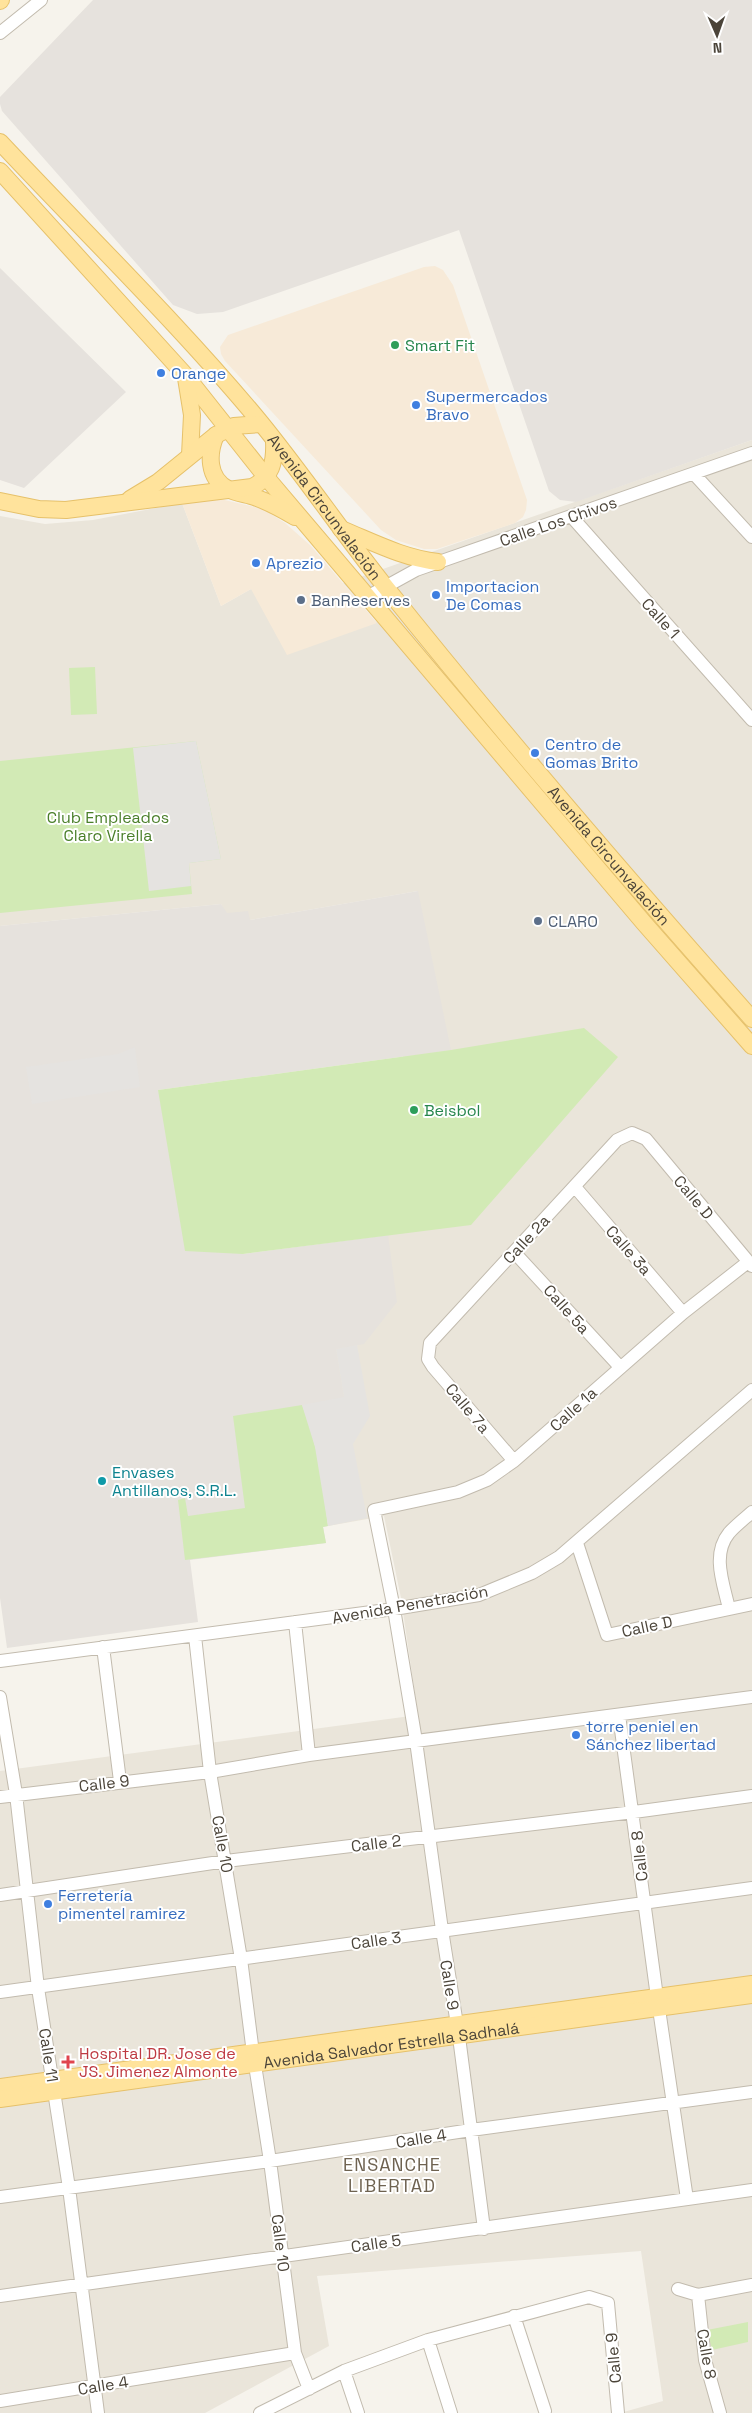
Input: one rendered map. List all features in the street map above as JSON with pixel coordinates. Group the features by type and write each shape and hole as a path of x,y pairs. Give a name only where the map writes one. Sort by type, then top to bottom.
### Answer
{"main road":[{"name":"Avenida Circunvalación","path":"0,142 190,344 261,424 385,587 545,780 752,1019"},
{"name":"Avenida Circunvalación","path":"0,171 186,376 222,432 266,477 307,524 644,923 752,1046"},
{"path":"186,376 192,415 190,455"},
{"path":"124,503 158,482 190,455 222,432 243,424 261,424"},
{"path":"222,432 212,445 210,460 215,477 228,490 266,501 307,524"},
{"path":"0,501 39,509 66,510 252,487 266,477 274,460 274,441"},
{"path":"339,528 399,554 438,562"},
{"name":"Avenida Salvador Estrella Sadhalá","path":"658,2003 752,1984"},
{"name":"Avenida Salvador Estrella Sadhalá","path":"0,2087 54,2085 658,2003 752,1996"},
{"name":"Avenida Salvador Estrella Sadhalá","path":"0,2099 54,2085"}],"street":[{"path":"0,33 35,2"},
{"name":"Calle Los Chivos","path":"367,597 416,570 752,453"},
{"path":"694,474 752,537"},
{"name":"Calle 1","path":"571,516 752,720"},
{"name":"Calle 2a","path":"428,1351 430,1343 617,1140 632,1133"},
{"name":"Calle D","path":"632,1133 646,1139 750,1264"},
{"name":"Calle 3a","path":"575,1187 683,1313"},
{"name":"Calle 5a","path":"514,1252 620,1367"},
{"name":"Calle 1a","path":"374,1510 458,1492 487,1480 514,1461 683,1313 750,1264"},
{"name":"Calle 7a","path":"428,1351 428,1359 433,1367 514,1461"},
{"name":"Avenida Penetración","path":"0,1661 394,1609 479,1595 532,1573 577,1543 752,1390"},
{"name":"Calle 9","path":"374,1510 394,1609 416,1741 428,1837 458,2030 484,2228"},
{"path":"729,1609 719,1563 720,1552 729,1533 752,1512"},
{"name":"Calle D","path":"577,1543 607,1635 752,1604"},
{"path":"295,1622 309,1755"},
{"name":"Calle 10","path":"195,1636 210,1772 241,1959 295,2353 309,2389"},
{"path":"103,1647 120,1781"},
{"name":"Calle 11","path":"0,1697 16,1794 38,1988 69,2188 98,2413"},
{"name":"Calle 9","path":"0,1797 120,1781 210,1772 309,1755 752,1697"},
{"name":"Calle 8","path":"619,1715 687,2199"},
{"name":"Calle 2","path":"0,1895 226,1861 752,1796"},
{"name":"Calle 3","path":"0,1992 752,1888"},
{"name":"Calle 4","path":"0,2197 270,2161 471,2130 752,2092"},
{"name":"Calle 5","path":"0,2296 80,2283 752,2190"},
{"path":"678,2289 698,2295 752,2285"},
{"name":"Calle 8","path":"698,2295 705,2360 720,2413"},
{"name":"Calle 9","path":"514,2316 589,2298 608,2303 618,2413"},
{"path":"260,2413 344,2371 428,2340 514,2316 545,2411"},
{"path":"428,2340 451,2413"},
{"name":"Calle 4","path":"0,2401 295,2353"},
{"path":"344,2371 358,2413"}],"shaded area":[{"path":"93,0 752,0 752,440 576,502 560,500 549,491 459,230 223,312 197,314 173,305 2,111 0,104 0,97"},
{"path":"435,266 443,270 453,285 527,500 523,517 515,523 437,549 424,549 396,540 381,530 225,361 220,347 228,335 424,267"},
{"path":"0,268 126,392 24,488 0,480"},
{"path":"752,440 752,2413 620,2413 663,2401 641,2251 317,2276 329,2346 205,2413 0,2413 0,1771 418,1715 401,1598 384,1516 328,1526 336,1349 387,1235 418,891 250,920 226,914 221,904 0,926 0,516 45,524 93,520 182,503 221,606 251,589 377,622 343,583"},
{"path":"220,499 263,509 285,523 310,545 377,623 287,655 251,589 221,606 182,503"},
{"path":"196,741 221,859 189,863 191,886 149,891 133,748"},
{"path":"418,891 451,1050 158,1090 243,1254 388,1235 397,1302 364,1344 336,1349 344,1397 307,1418 315,1447 328,1526 323,1527 326,1543 190,1560 198,1622 7,1648 0,1598 0,926 221,904 227,913 248,911 250,920"},
{"path":"135,1047 140,1087 32,1104 26,1067 118,1054"},
{"path":"357,1345 370,1416 353,1444 367,1518 328,1526 315,1447 302,1405 344,1397 336,1349"}],"green space":[{"path":"95,667 97,714 71,715 69,668"},
{"name":"Club Empleados Claro Virella","path":"196,741 221,859 189,863 192,894 0,913 0,761"},
{"path":"584,1028 618,1057 471,1225 243,1254 185,1251 158,1090 451,1050"},
{"path":"302,1405 316,1449 322,1480 328,1526 323,1527 326,1543 185,1560 178,1500 185,1498 188,1516 245,1508 233,1416"},
{"path":"748,2322 748,2342 712,2350 707,2330"}],"place":[{"name":"Smart Fit","path":"395,345"},
{"name":"Orange","path":"161,373"},
{"name":"Supermercados Bravo","path":"416,405"},
{"name":"Aprezio","path":"256,563"},
{"name":"Importacion De Comas","path":"436,595"},
{"name":"BanReserves","path":"301,600"},
{"name":"Centro de Gomas Brito","path":"535,753"},
{"name":"CLARO","path":"538,921"},
{"name":"Beisbol","path":"414,1110"},
{"name":"Envases Antillanos, S.R.L.","path":"102,1481"},
{"name":"torre peniel en Sánchez libertad","path":"576,1735"},
{"name":"Ferretería pimentel ramirez","path":"48,1904"},
{"name":"Hospital DR. Jose de JS. Jimenez Almonte","path":"68,2062"}],"district":[{"name":"ENSANCHE LIBERTAD","path":"392,2175"}]}
